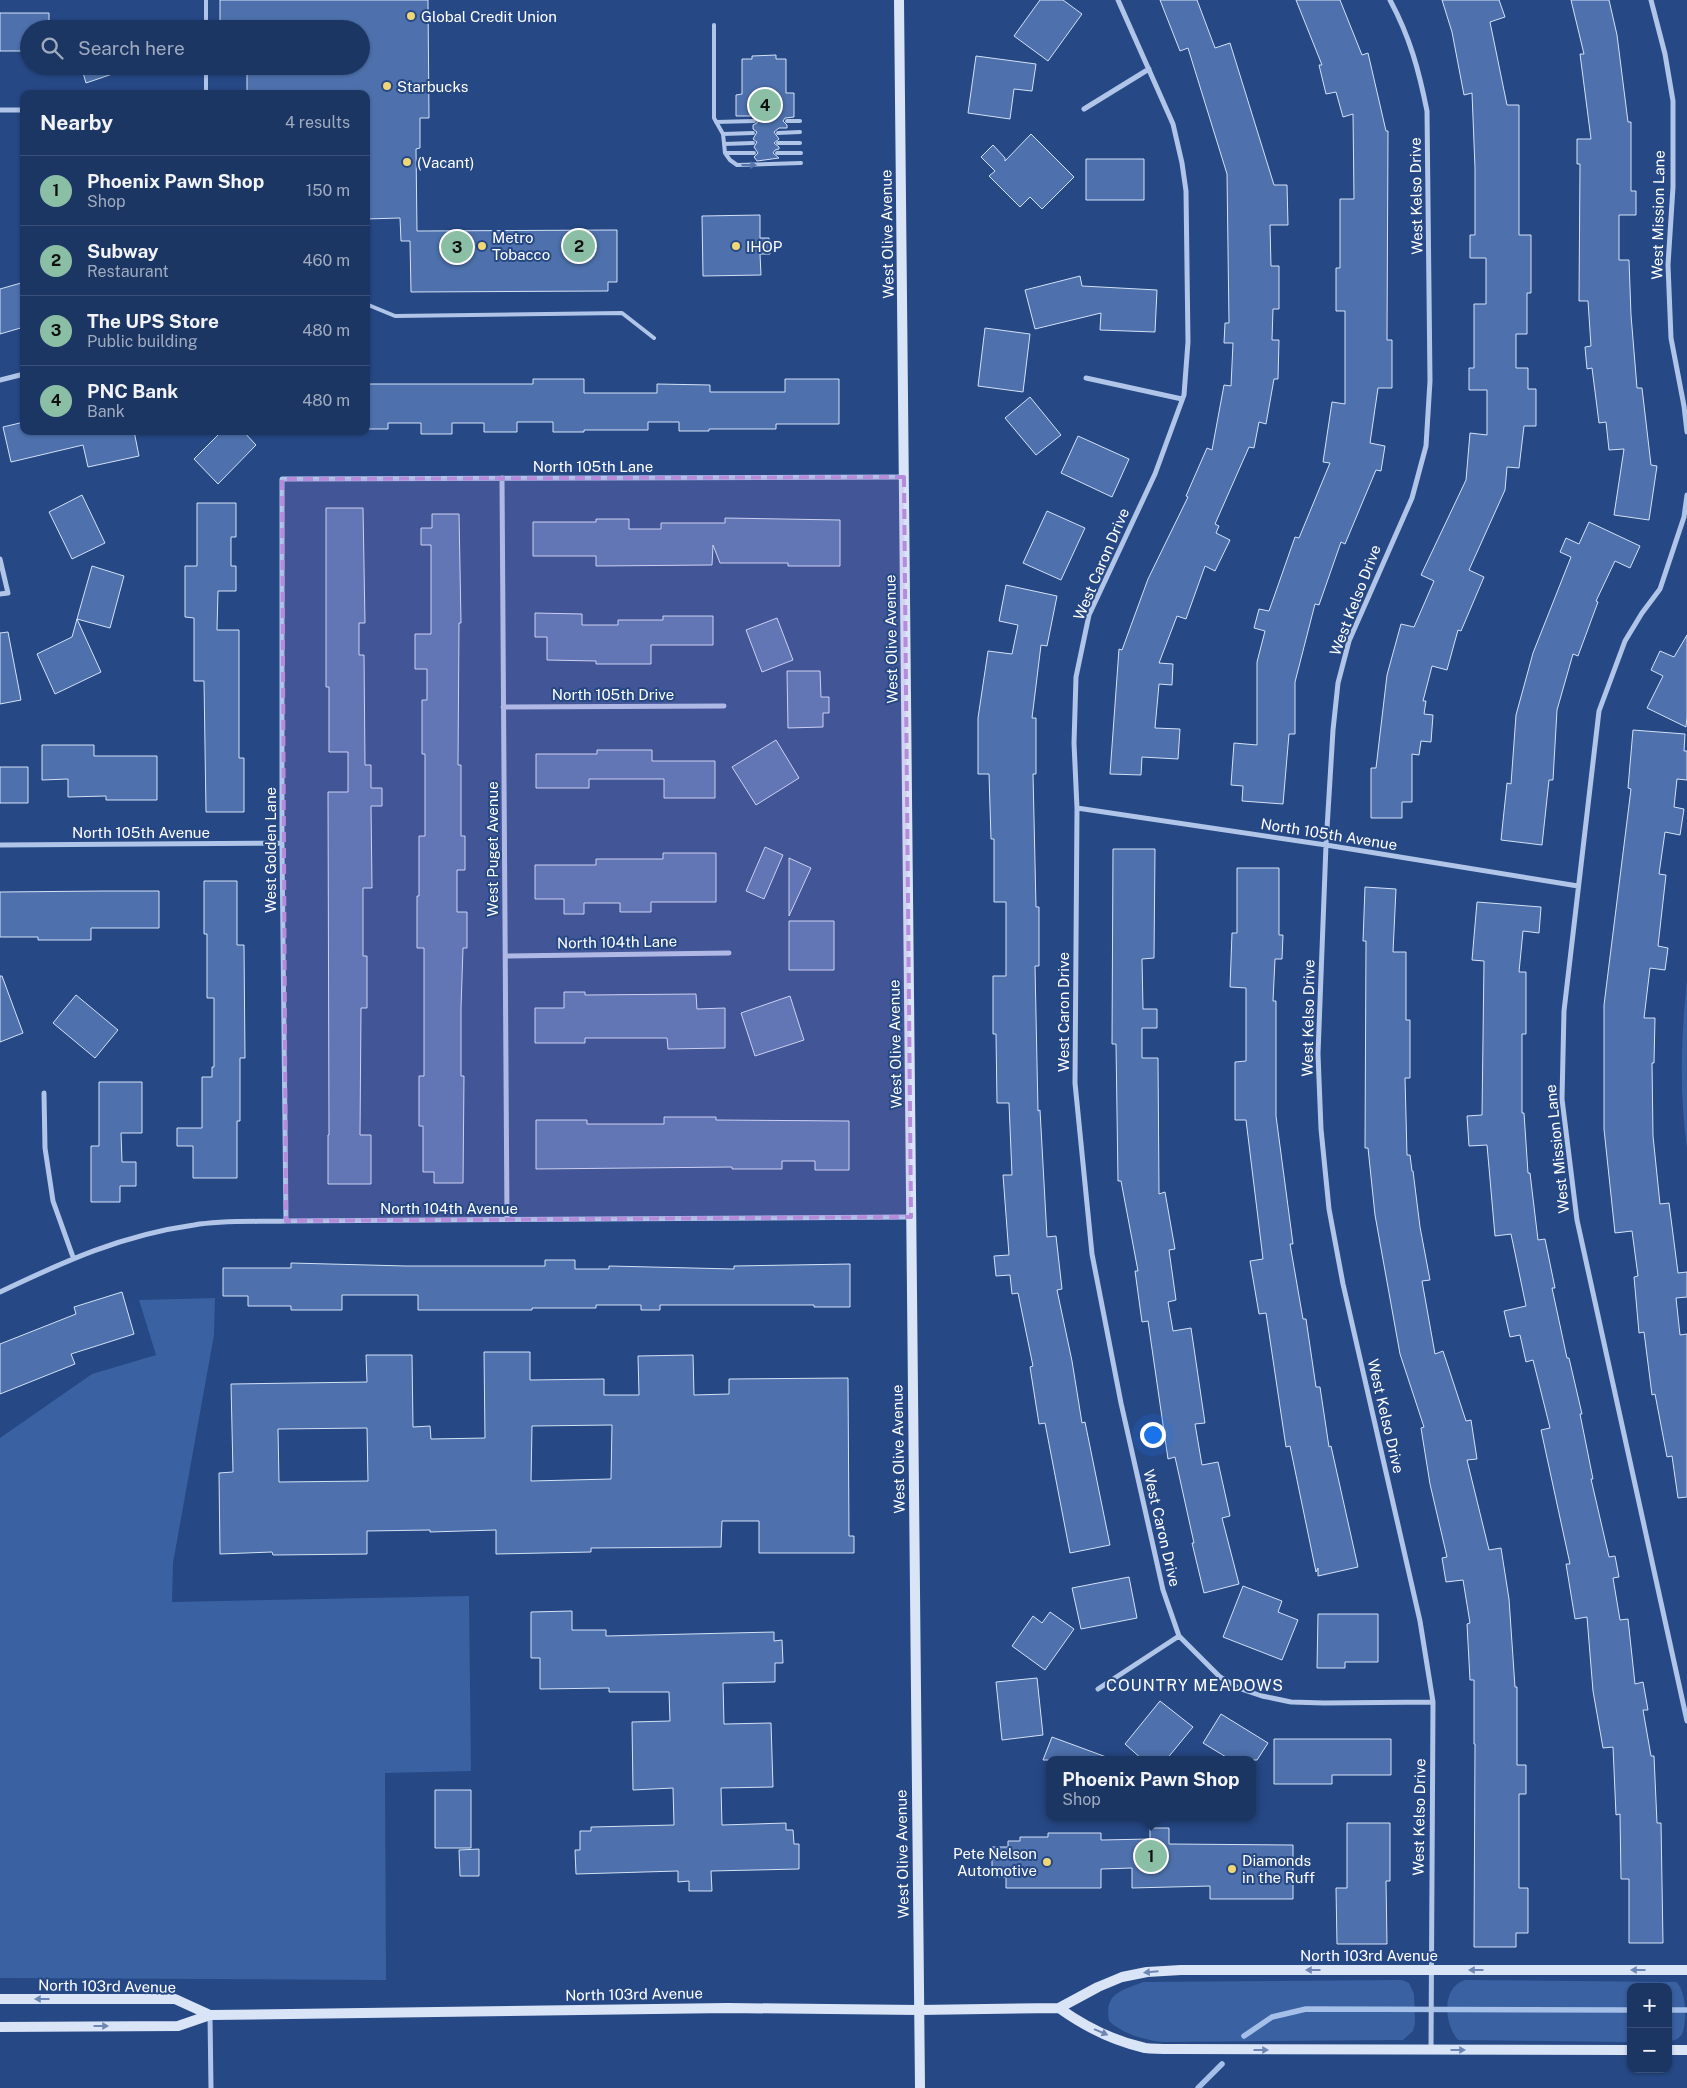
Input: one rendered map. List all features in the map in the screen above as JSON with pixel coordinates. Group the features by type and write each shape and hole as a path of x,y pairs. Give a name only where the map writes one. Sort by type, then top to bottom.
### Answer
{"main road":[{"name":"West Olive Avenue","path":"899,0 920,2088"},
{"name":"North 103rd Avenue","path":"0,2027 178,2026 210,2014 719,2008 919,2010 1059,2008 1098,1986 1122,1977 1147,1972 1181,1970 1687,1970"},
{"name":"North 103rd Avenue","path":"0,1999 175,1999 210,2014"},
{"path":"1059,2008 1080,2023 1146,2048 1627,2050"},
{"path":"1672,2050 1687,2050"}],"street":[{"name":"West Caron Drive","path":"1118,0 1173,124 1182,163 1186,191 1188,342 1182,399 1155,474 1089,615 1076,677 1074,743 1077,808 1075,1083 1092,1254 1121,1403 1163,1590 1179,1636 1220,1677 1238,1688 1262,1696 1291,1702 1324,1704 1433,1702"},
{"name":"West Kelso Drive","path":"1390,0 1404,26 1419,69 1427,112 1430,381 1426,446 1412,498 1349,641 1338,683 1333,730 1326,845 1318,1054 1321,1129 1329,1209 1343,1284 1420,1622 1433,1702 1430,2050"},
{"name":"West Mission Lane","path":"1651,0 1665,54 1673,101 1673,187 1668,275 1671,338 1687,432"},
{"path":"1084,109 1149,69"},
{"path":"0,110 20,110"},
{"path":"0,380 20,375"},
{"path":"1086,378 1182,399"},
{"name":"North 105th Lane","path":"282,479 904,477"},
{"name":"West Puget Avenue","path":"502,478 507,1220"},
{"name":"West Golden Lane","path":"282,479 282,843 286,1221"},
{"name":"West Mission Lane","path":"1687,494 1684,517 1660,589 1625,640 1599,711 1564,1011 1562,1099 1568,1160 1577,1220 1687,1721"},
{"path":"0,559 8,593 0,594"},
{"name":"North 105th Drive","path":"503,708 724,706"},
{"name":"North 105th Avenue","path":"1077,808 1326,845 1578,886"},
{"name":"North 105th Avenue","path":"0,845 282,843"},
{"name":"North 104th Lane","path":"505,956 728,953"},
{"path":"44,1093 45,1148 53,1201 74,1257"},
{"name":"North 104th Avenue","path":"0,1292 74,1257 129,1238 196,1224 286,1221 911,1217"},
{"path":"1098,1689 1179,1636"},
{"path":"210,2014 211,2088"}],"lane":[{"path":"206,0 206,20"},
{"path":"714,25 715,120 723,134 725,153 737,165 801,163"},
{"path":"206,75 206,90"},
{"path":"715,120 754,121"},
{"path":"787,121 800,121"},
{"path":"778,133 800,132"},
{"path":"723,134 753,133"},
{"path":"724,144 753,143"},
{"path":"778,143 800,143"},
{"path":"725,153 754,153"},
{"path":"777,153 801,153"},
{"path":"370,306 395,316 622,313 654,338"}],"highlighted area":[{"path":"904,477 911,1217 286,1221 282,479"}],"shaded area":[{"path":"1687,981 1687,1148 1684,1127 1682,1064"},
{"path":"215,1298 214,1335 173,1563 172,1602 469,1596 471,1771 385,1773 386,1980 0,1978 0,1438 92,1374 156,1355 139,1300"},
{"path":"1402,1980 1409,1983 1414,1994 1415,2023 1413,2031 1403,2040 1163,2042 1134,2036 1109,2021 1109,2004 1116,1994 1143,1982"},
{"path":"1465,1980 1676,1982 1680,1986 1684,1999 1684,2029 1679,2037 1672,2041 1672,1983 1627,1983 1627,2042 1458,2040 1450,2025 1447,2007 1452,1990 1457,1984"}],"building":[{"path":"220,0 428,0 429,118 420,118 420,148 416,149 417,231 617,230 617,282 608,282 608,291 411,292 410,241 401,241 400,218 370,219 370,90 247,90 247,75 370,75 370,20 220,20"},
{"path":"1040,0 1063,0 1082,14 1048,61 1014,36"},
{"path":"1160,0 1197,0 1215,48 1230,43 1274,185 1287,185 1288,225 1270,225 1271,266 1279,266 1279,309 1273,309 1272,340 1279,340 1278,379 1274,379 1266,424 1259,422 1254,448 1249,447 1215,524 1219,526 1216,533 1230,540 1215,571 1205,566 1186,619 1177,616 1159,663 1173,664 1172,685 1159,684 1155,728 1180,729 1178,759 1142,757 1141,775 1110,774 1119,649 1122,650 1148,579 1188,497 1186,496 1207,448 1212,450 1224,385 1231,386 1233,343 1224,343 1225,323 1229,323 1227,174 1188,48 1180,51"},
{"path":"1296,0 1340,0 1362,55 1368,53 1386,131 1388,131 1387,340 1392,340 1392,388 1378,388 1370,443 1385,446 1381,471 1376,470 1345,544 1341,542 1319,605 1315,604 1295,682 1295,734 1289,734 1283,804 1242,801 1243,786 1231,785 1234,743 1257,745 1257,662 1265,631 1254,628 1259,609 1269,611 1295,537 1299,538 1330,463 1323,462 1332,402 1345,404 1345,311 1336,311 1336,268 1340,268 1340,199 1354,199 1353,114 1343,117 1336,92 1326,94 1319,65 1322,65"},
{"path":"1442,0 1499,0 1505,17 1490,22 1507,105 1519,105 1519,235 1531,235 1531,293 1527,293 1527,334 1516,334 1516,368 1528,368 1528,389 1536,389 1536,426 1524,426 1519,468 1507,467 1505,490 1469,570 1484,577 1461,631 1458,630 1447,670 1432,666 1423,701 1426,701 1424,714 1433,715 1431,742 1421,741 1419,755 1412,754 1412,802 1402,802 1402,818 1371,818 1371,768 1376,768 1387,675 1401,624 1414,627 1434,581 1421,575 1466,480 1470,433 1487,435 1487,390 1469,390 1469,368 1474,368 1474,304 1486,304 1486,258 1470,258 1470,235 1475,235 1472,93 1464,95 1452,32"},
{"path":"1571,0 1609,0 1617,35 1628,122 1631,122 1631,191 1636,191 1636,215 1619,215 1619,260 1629,260 1637,388 1642,388 1651,465 1657,466 1649,520 1614,515 1624,449 1609,450 1606,422 1599,423 1592,368 1587,369 1585,347 1591,346 1588,301 1579,301 1580,164 1577,164 1577,139 1591,139 1580,54 1584,54"},
{"path":"0,13 49,13 49,20 20,20 20,51 0,51"},
{"path":"776,55 776,59 786,59 786,93 794,93 794,117 785,118 783,121 787,128 779,128 774,132 779,139 774,143 779,149 773,153 779,158 757,161 754,157 758,153 754,147 757,142 753,139 757,132 753,129 753,125 757,123 757,119 753,116 736,116 736,95 742,94 742,59 752,59 752,56"},
{"path":"976,56 1036,64 1032,91 1014,89 1010,119 968,113"},
{"path":"84,75 109,75 86,83"},
{"path":"1031,134 1074,177 1042,209 1030,197 1020,207 989,176 995,171 981,157 993,145 1005,158 1005,161"},
{"path":"1086,159 1144,159 1144,200 1086,200"},
{"name":"IHOP","path":"760,215 760,238 769,238 770,254 760,254 761,275 703,276 702,216"},
{"path":"1080,276 1082,286 1157,290 1155,332 1100,330 1101,313 1035,329 1025,290"},
{"path":"20,283 20,328 0,334 0,289"},
{"path":"985,328 1030,334 1023,392 978,386"},
{"path":"533,379 584,379 584,393 657,393 657,384 710,385 710,392 785,392 785,379 839,379 839,424 776,424 776,429 679,431 679,422 648,422 648,430 553,432 553,422 517,422 517,432 484,432 484,423 452,423 452,434 421,434 421,423 388,423 388,429 370,429 370,384 533,384"},
{"path":"1030,397 1061,435 1036,455 1005,418"},
{"path":"20,423 20,435 135,435 139,456 88,467 83,445 11,462 3,427"},
{"path":"218,435 247,435 256,445 218,484 194,459"},
{"path":"1078,436 1129,459 1112,497 1061,473"},
{"path":"82,495 105,543 72,559 49,512"},
{"path":"197,503 236,503 236,537 231,537 231,566 236,566 236,591 218,591 217,630 239,630 239,758 244,758 244,812 206,812 204,681 194,681 194,618 185,617 185,566 197,566"},
{"path":"326,508 363,508 365,623 359,623 359,655 364,655 365,765 371,765 371,788 382,788 382,806 371,806 372,888 363,888 363,956 367,956 367,1008 361,1008 360,1135 371,1135 371,1184 328,1184 328,792 348,792 348,752 329,752 329,687 326,687"},
{"path":"1047,511 1085,528 1061,580 1023,563"},
{"path":"432,514 459,514 461,623 459,623 458,765 461,765 461,836 465,836 465,870 457,870 457,912 467,912 467,948 463,948 461,1008 461,1076 464,1076 463,1183 434,1183 434,1172 423,1172 423,1126 419,1126 419,1076 424,1076 424,948 417,948 417,896 419,896 419,836 425,836 425,754 422,754 422,700 427,700 427,669 415,669 415,634 431,634 431,545 421,545 421,528 432,528"},
{"path":"725,518 840,520 840,566 788,566 788,563 720,563 713,545 712,565 596,566 596,556 533,556 533,522 596,522 596,519 629,519 629,529 661,529 661,523 725,523"},
{"path":"1589,522 1640,546 1630,568 1615,561 1596,601 1598,602 1578,656 1573,654 1557,710 1553,780 1549,780 1542,845 1501,840 1507,783 1511,784 1516,715 1533,653 1571,557 1560,552 1566,538 1579,544"},
{"path":"92,566 124,576 110,628 77,619"},
{"path":"1006,585 1057,596 1047,646 1041,645 1032,718 1036,718 1036,774 1033,774 1036,907 1039,907 1039,966 1035,966 1038,1111 1040,1110 1047,1237 1056,1236 1062,1289 1057,1290 1072,1361 1082,1423 1085,1422 1110,1545 1070,1553 1045,1423 1039,1424 1030,1367 1033,1366 1018,1293 1012,1294 1010,1275 996,1276 994,1256 1009,1255 1003,1175 1012,1175 1009,1103 997,1103 996,1034 993,1034 993,976 1006,976 1006,902 994,902 994,839 991,839 989,774 978,774 978,718 988,651 1012,654 1018,625 999,621"},
{"path":"535,613 582,614 582,625 618,625 618,620 663,620 663,616 713,616 713,645 651,645 651,664 596,664 596,661 547,660 547,637 535,637"},
{"path":"777,618 793,660 762,672 746,630"},
{"path":"77,619 101,672 55,694 37,654 72,637"},
{"path":"8,632 21,700 0,704 0,633"},
{"path":"1687,635 1686,727 1647,708 1663,676 1651,670 1660,651 1674,657"},
{"path":"787,671 820,671 821,697 829,697 829,713 823,713 823,727 788,728"},
{"path":"1633,730 1685,734 1684,751 1687,751 1687,780 1677,779 1674,807 1684,809 1680,835 1665,832 1659,874 1666,875 1658,946 1668,948 1665,970 1650,968 1644,1018 1655,1018 1654,1063 1652,1063 1653,1136 1660,1204 1669,1203 1678,1273 1687,1272 1687,1297 1676,1298 1680,1335 1687,1334 1687,1497 1678,1498 1672,1456 1667,1457 1655,1394 1652,1395 1644,1332 1639,1333 1634,1277 1638,1276 1632,1231 1615,1233 1604,1129 1604,1005 1631,789 1628,788"},
{"path":"776,740 799,778 756,805 732,767"},
{"path":"42,745 94,745 94,756 157,756 157,800 106,800 106,796 68,797 68,779 42,780"},
{"path":"597,750 652,750 652,761 715,761 715,798 664,798 664,779 589,779 589,788 536,788 536,754 597,754"},
{"path":"0,767 28,767 28,803 0,803"},
{"path":"765,847 783,855 764,899 746,891"},
{"path":"1113,849 1155,849 1154,958 1142,959 1143,1009 1157,1009 1157,1028 1142,1028 1142,1058 1158,1058 1159,1194 1165,1192 1175,1249 1169,1250 1176,1300 1168,1302 1173,1331 1191,1328 1205,1423 1195,1424 1202,1465 1218,1462 1230,1516 1222,1518 1239,1584 1204,1593 1175,1457 1168,1459 1148,1321 1142,1322 1135,1271 1138,1271 1121,1181 1118,1181 1116,1044 1112,1044"},
{"path":"663,853 716,853 716,902 651,902 651,912 620,912 620,903 584,903 584,914 564,914 564,899 535,899 535,865 596,865 596,859 663,859"},
{"path":"789,858 811,868 789,916"},
{"path":"1237,868 1279,868 1279,935 1283,935 1282,959 1275,959 1273,1001 1276,1001 1276,1116 1293,1244 1290,1244 1303,1319 1306,1319 1316,1387 1320,1387 1329,1447 1331,1446 1358,1567 1318,1576 1318,1568 1316,1572 1290,1446 1286,1447 1266,1313 1259,1314 1250,1261 1263,1259 1246,1120 1235,1120 1235,1062 1246,1061 1246,988 1230,987 1232,933 1237,933"},
{"path":"204,881 237,881 237,945 244,945 245,1058 240,1058 240,1121 237,1121 237,1178 193,1178 193,1146 177,1146 177,1128 202,1128 202,1077 212,1077 212,1067 214,1067 214,998 207,998 207,934 204,934"},
{"path":"1365,887 1396,889 1393,952 1406,952 1406,1020 1410,1020 1410,1078 1405,1078 1407,1155 1410,1155 1413,1171 1420,1227 1430,1280 1422,1281 1435,1354 1443,1351 1466,1421 1471,1420 1477,1459 1467,1460 1489,1550 1501,1548 1509,1599 1515,1687 1517,1687 1517,1765 1526,1765 1526,1794 1519,1794 1519,1888 1528,1888 1528,1933 1516,1933 1516,1947 1474,1947 1475,1744 1474,1680 1470,1680 1467,1624 1470,1623 1463,1580 1446,1582 1442,1558 1447,1557 1430,1484 1421,1428 1424,1427 1400,1354 1375,1215 1368,1148 1365,1148 1366,941 1363,941"},
{"path":"159,891 159,928 91,928 91,940 38,940 38,937 0,937 0,892"},
{"path":"1477,902 1541,907 1539,933 1523,931 1519,972 1526,972 1526,1034 1522,1034 1522,1113 1524,1113 1528,1173 1530,1173 1538,1240 1545,1239 1555,1288 1552,1288 1567,1358 1569,1358 1582,1414 1580,1414 1593,1479 1591,1479 1609,1557 1615,1556 1619,1577 1613,1578 1620,1620 1628,1619 1635,1684 1643,1682 1648,1710 1643,1710 1651,1756 1654,1756 1657,1823 1661,1823 1663,1943 1629,1943 1629,1879 1621,1879 1620,1814 1616,1815 1613,1747 1603,1748 1593,1691 1587,1617 1575,1619 1566,1564 1570,1564 1541,1430 1550,1428 1533,1360 1526,1362 1520,1335 1510,1337 1504,1311 1526,1306 1511,1234 1495,1236 1487,1145 1469,1146 1467,1116 1482,1115 1484,961 1472,960"},
{"path":"789,921 834,921 834,970 789,970"},
{"path":"0,976 2,976 23,1033 0,1042"},
{"path":"564,992 585,992 585,995 696,994 697,1009 725,1008 725,1048 668,1049 667,1038 585,1038 585,1043 535,1043 535,1008 564,1008"},
{"path":"76,995 118,1030 95,1058 53,1023"},
{"path":"790,996 804,1040 755,1056 741,1013"},
{"path":"99,1082 142,1082 142,1133 121,1133 122,1162 136,1162 136,1186 120,1186 120,1202 91,1202 91,1146 99,1146"},
{"path":"664,1117 716,1117 716,1120 849,1121 849,1170 815,1170 815,1161 782,1161 782,1169 732,1169 732,1167 536,1169 536,1120 587,1120 587,1124 664,1124"},
{"path":"545,1260 575,1260 575,1269 609,1269 609,1266 734,1269 734,1266 850,1264 850,1307 814,1307 814,1305 660,1305 660,1310 641,1310 641,1305 596,1305 596,1308 532,1308 532,1310 418,1310 418,1295 342,1295 342,1310 291,1310 291,1306 248,1306 248,1296 223,1296 223,1268 291,1268 291,1263 406,1266 545,1266"},
{"path":"122,1292 134,1334 71,1354 75,1364 0,1394 0,1344 76,1314 74,1307"},
{"path":"484,1352 530,1352 530,1380 604,1379 604,1395 639,1395 638,1356 693,1355 694,1395 729,1394 729,1379 848,1378 849,1536 854,1536 854,1553 759,1553 759,1521 722,1521 721,1547 591,1548 591,1552 496,1554 496,1530 430,1532 430,1530 367,1531 367,1554 273,1555 272,1552 220,1554 219,1473 233,1472 231,1384 367,1382 366,1355 412,1355 413,1427 430,1426 431,1439 485,1438","holes":["612,1425 611,1479 531,1481 532,1426","367,1428 368,1481 279,1482 278,1429"]},
{"path":"1129,1577 1137,1618 1081,1629 1072,1588"},
{"path":"1243,1586 1282,1601 1278,1612 1298,1620 1282,1660 1223,1637"},
{"path":"572,1611 572,1630 606,1630 606,1636 774,1632 774,1641 782,1640 783,1663 775,1663 775,1682 723,1683 724,1724 771,1723 773,1787 721,1788 722,1825 786,1823 786,1830 793,1830 794,1844 799,1844 799,1869 711,1871 712,1891 689,1891 689,1881 678,1882 678,1871 576,1874 575,1850 580,1850 580,1831 591,1831 591,1827 674,1825 673,1788 633,1790 632,1722 670,1721 669,1692 609,1692 609,1688 540,1689 540,1658 531,1658 531,1612"},
{"path":"1050,1612 1074,1629 1045,1670 1012,1646 1033,1616 1042,1623"},
{"path":"1318,1614 1378,1614 1378,1662 1345,1662 1345,1668 1317,1668"},
{"path":"1037,1678 1043,1735 1002,1740 996,1682"},
{"path":"1160,1701 1193,1727 1169,1756 1138,1756 1125,1744"},
{"path":"1221,1714 1268,1743 1256,1760 1256,1756 1224,1756 1203,1743"},
{"path":"1052,1737 1104,1756 1046,1756 1046,1760 1043,1760"},
{"path":"1274,1739 1391,1739 1391,1775 1332,1775 1332,1784 1274,1784"},
{"path":"435,1790 471,1790 471,1848 435,1848"},
{"path":"1347,1823 1390,1823 1390,1881 1386,1881 1387,1944 1337,1944 1336,1888 1347,1888"},
{"path":"1150,1828 1169,1828 1169,1844 1293,1845 1293,1899 1210,1899 1210,1886 1132,1888 1132,1868 1101,1869 1101,1888 1006,1888 1006,1877 992,1877 992,1847 1008,1847 1008,1841 1020,1841 1020,1837 1048,1837 1048,1833 1101,1833 1101,1840 1150,1839"},
{"path":"479,1849 479,1876 460,1876 459,1850"}],"waterway":[{"path":"1244,2036 1272,2017 1306,2009 1627,2010"},
{"path":"1672,2010 1687,2010"},
{"path":"1198,2088 1222,2064"}],"place":[{"name":"Global Credit Union","path":"411,16"},
{"name":"Starbucks","path":"387,86"},
{"name":"PNC Bank","path":"765,105"},
{"name":"(Vacant)","path":"407,162"},
{"name":"Metro Tobacco","path":"482,246"},
{"name":"Subway","path":"579,246"},
{"name":"IHOP","path":"736,246"},
{"name":"The UPS Store","path":"457,247"},
{"name":"Phoenix Pawn Shop","path":"1151,1856"},
{"name":"Pete Nelson Automotive","path":"1047,1862"},
{"name":"Diamonds in the Ruff","path":"1232,1869"}],"district":[{"name":"COUNTRY MEADOWS","path":"1195,1685"}]}
